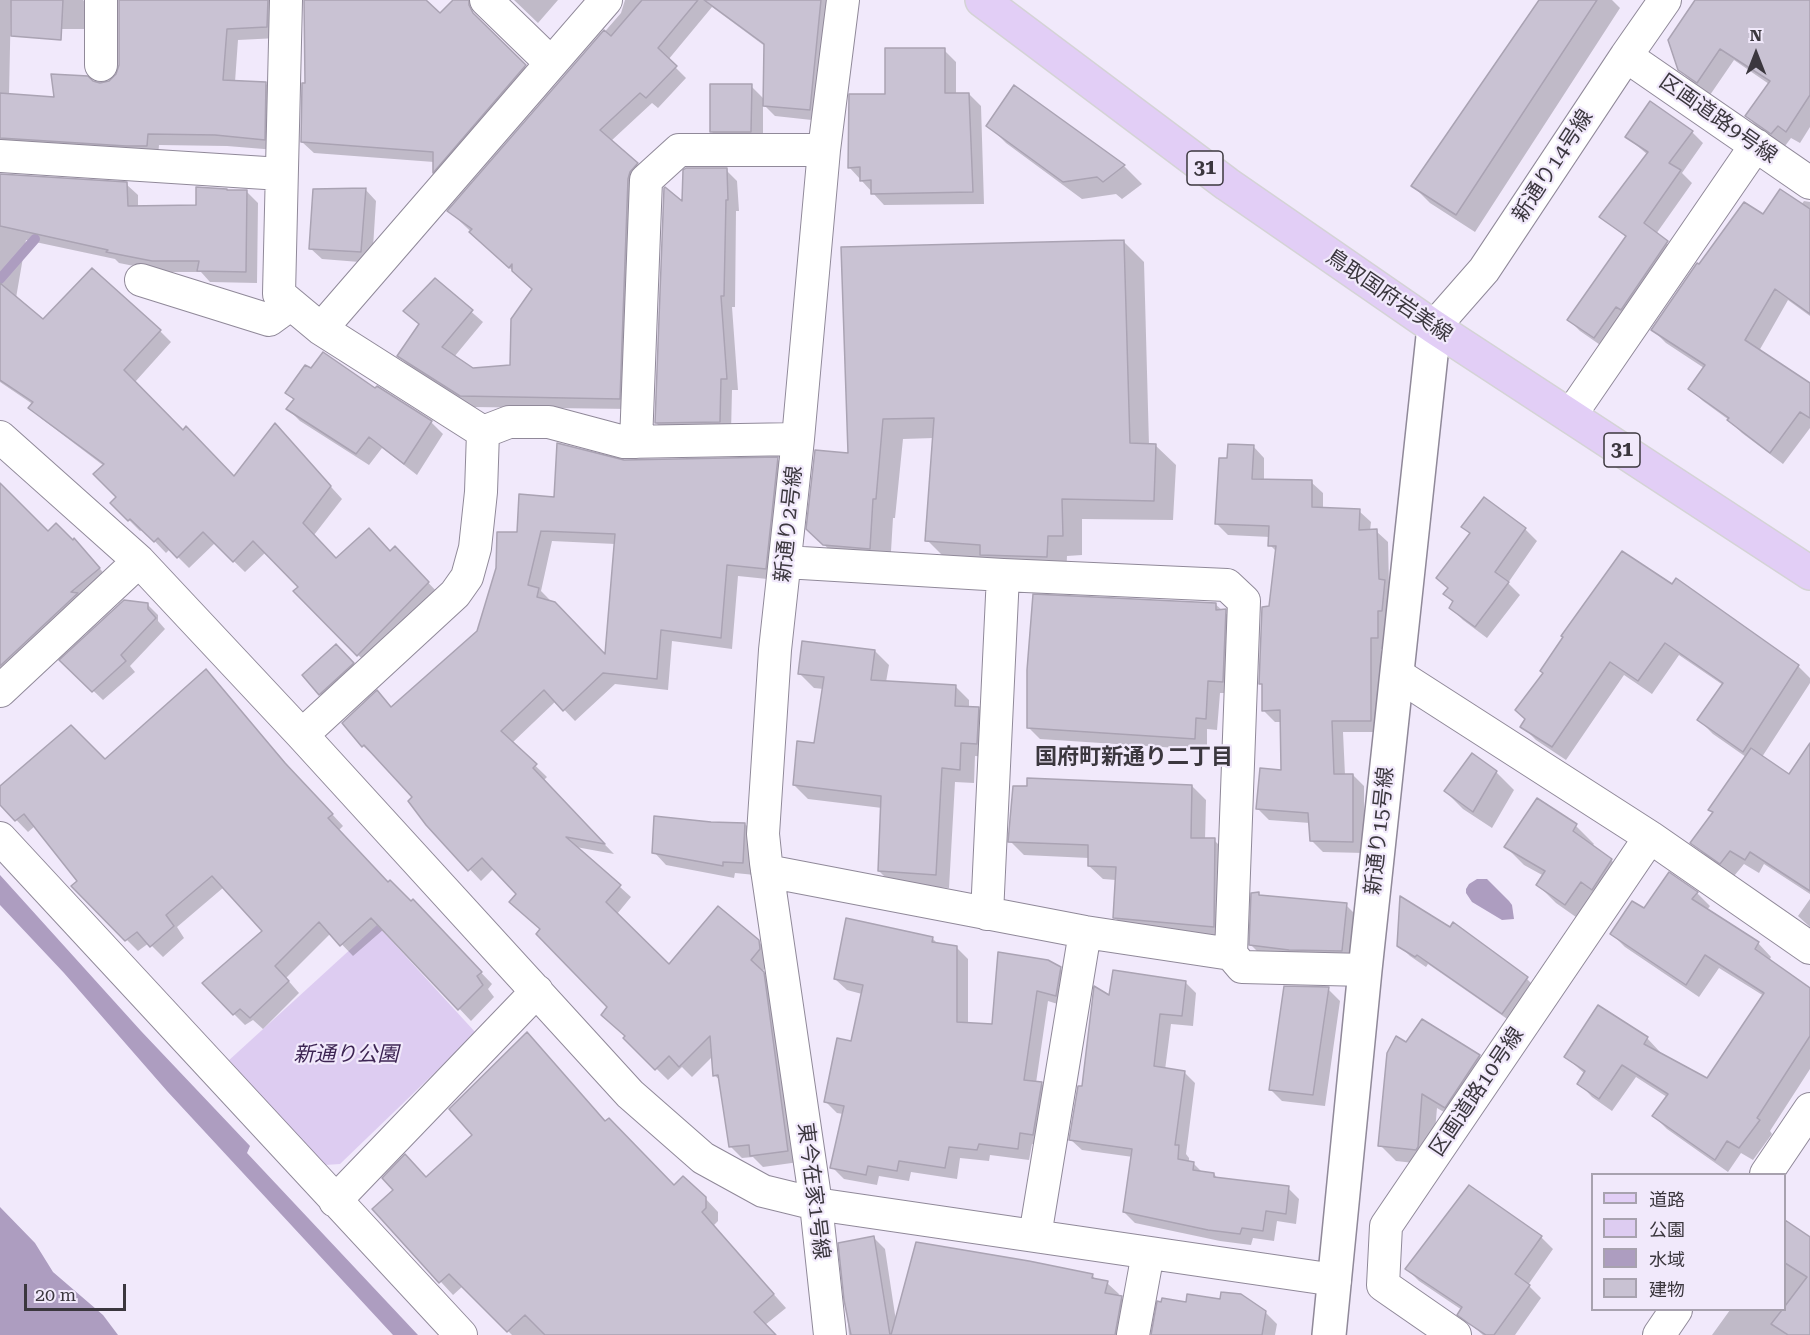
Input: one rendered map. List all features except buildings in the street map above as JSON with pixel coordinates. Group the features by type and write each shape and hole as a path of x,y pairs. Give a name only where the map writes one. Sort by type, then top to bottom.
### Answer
{"main road":[{"name":"鳥取国府岩美線","path":"982,0 1227,184 1434,327 1810,573"}],"street":[{"path":"101,0 101,65"},
{"path":"286,0 279,294 321,329 483,432"},
{"path":"486,0 551,63"},
{"path":"321,329 606,0"},
{"name":"新通り2号線","path":"793,1047 763,834 775,650 798,439 824,150 843,0"},
{"name":"新通り14号線","path":"1434,327 1484,270 1665,0"},
{"name":"区画道路9号線","path":"1626,56 1810,183"},
{"path":"1570,416 1756,145"},
{"path":"636,442 646,180 679,150 824,150"},
{"path":"0,156 282,174"},
{"path":"141,280 269,320 291,304"},
{"name":"新通り15号線","path":"1329,1335 1365,969 1434,327"},
{"path":"483,432 509,422 549,422 614,440 636,442 798,439"},
{"path":"302,735 455,594 467,578 475,548 480,503 483,432"},
{"path":"0,437 139,561 302,735 630,1094 703,1158 763,1191 816,1204 1335,1280"},
{"path":"0,691 139,561"},
{"path":"785,562 1227,585 1244,601 1231,954"},
{"path":"987,914 1003,575"},
{"path":"1398,675 1650,837 1810,948"},
{"name":"区画道路10号線","path":"1455,1335 1383,1285 1386,1226 1650,837"},
{"path":"0,838 461,1335"},
{"path":"767,871 1085,932 1231,954 1242,967 1365,969"},
{"path":"1035,1236 1085,932"},
{"path":"335,1201 537,991"},
{"name":"東今在家1号線","path":"793,1047 816,1204 830,1335"},
{"path":"1767,1173 1810,1109"},
{"path":"1133,1335 1148,1253"},
{"path":"1659,1335 1675,1311"}],"green space":[{"name":"新通り公園","path":"377,925 476,1033 340,1164 325,1165 316,1160 227,1062"}],"water":[{"path":"0,875 141,1031 250,1146 247,1153 418,1335 393,1335 167,1091 64,973 0,905"},
{"path":"1477,879 1487,879 1509,901 1512,905 1514,919 1502,920 1472,902 1466,889"},
{"path":"0,1207 35,1243 53,1272 103,1315 118,1335 0,1335"}],"waterway":[{"path":"0,279 35,239"}],"district":[{"name":"国府町新通り二丁目","path":"1134,758"}]}
